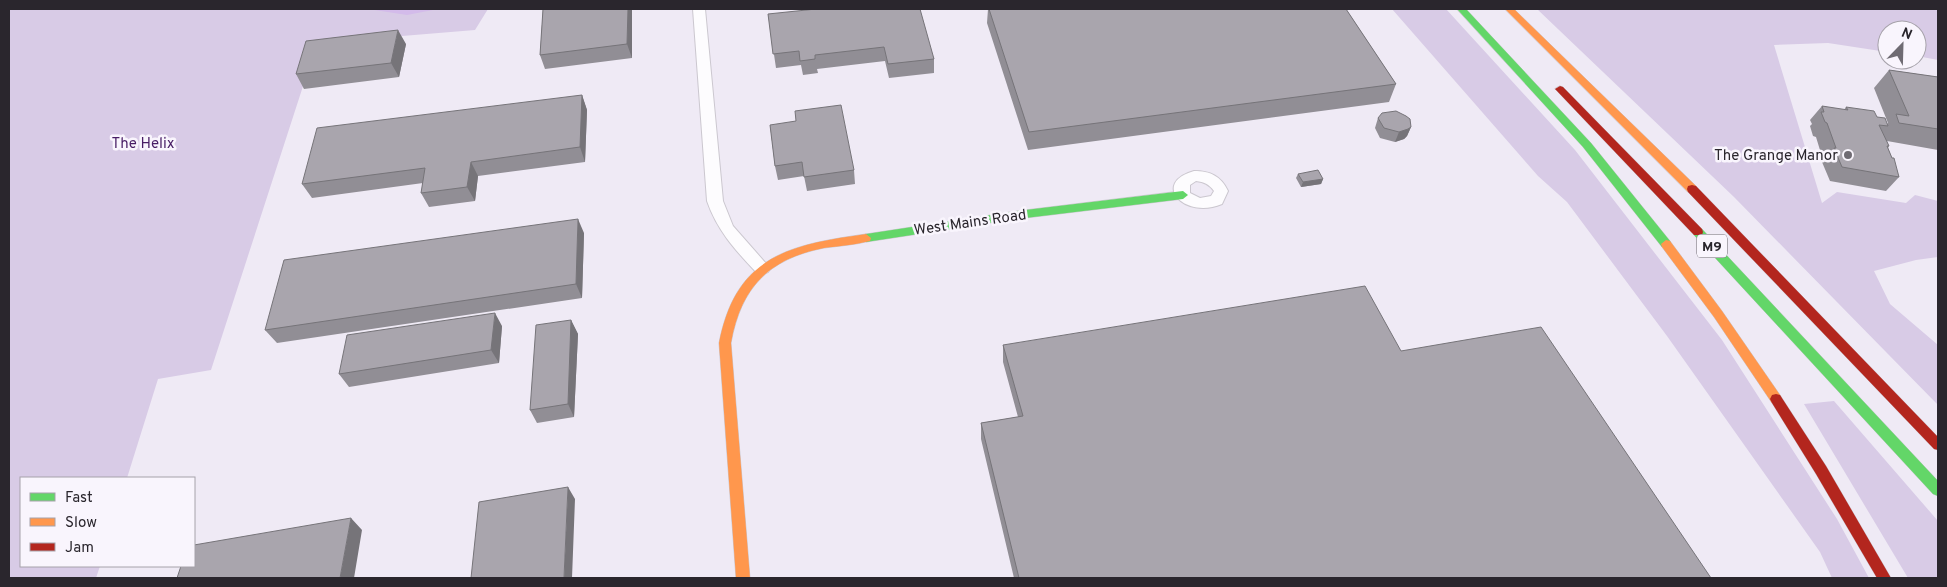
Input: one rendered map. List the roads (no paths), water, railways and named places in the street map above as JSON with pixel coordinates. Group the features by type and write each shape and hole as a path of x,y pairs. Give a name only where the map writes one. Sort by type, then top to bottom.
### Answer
{"main road":[{"path":"1461,9 1514,64 1597,157 1683,267 1721,319 1783,411 1884,578"},
{"name":"M9","path":"1509,9 1723,220 1938,445"},
{"name":"M9","path":"1552,81 1737,272 1938,490"},
{"name":"West Mains Road","path":"743,578 725,343 731,314 745,289 762,268 787,253 818,245 1017,215 1183,195"}],"street":[{"path":"699,9 715,200 720,219 733,237 762,268"}],"place":[{"name":"The Grange Manor","path":"1848,155"}],"park label":[{"name":"The Helix","path":"143,143"}]}
